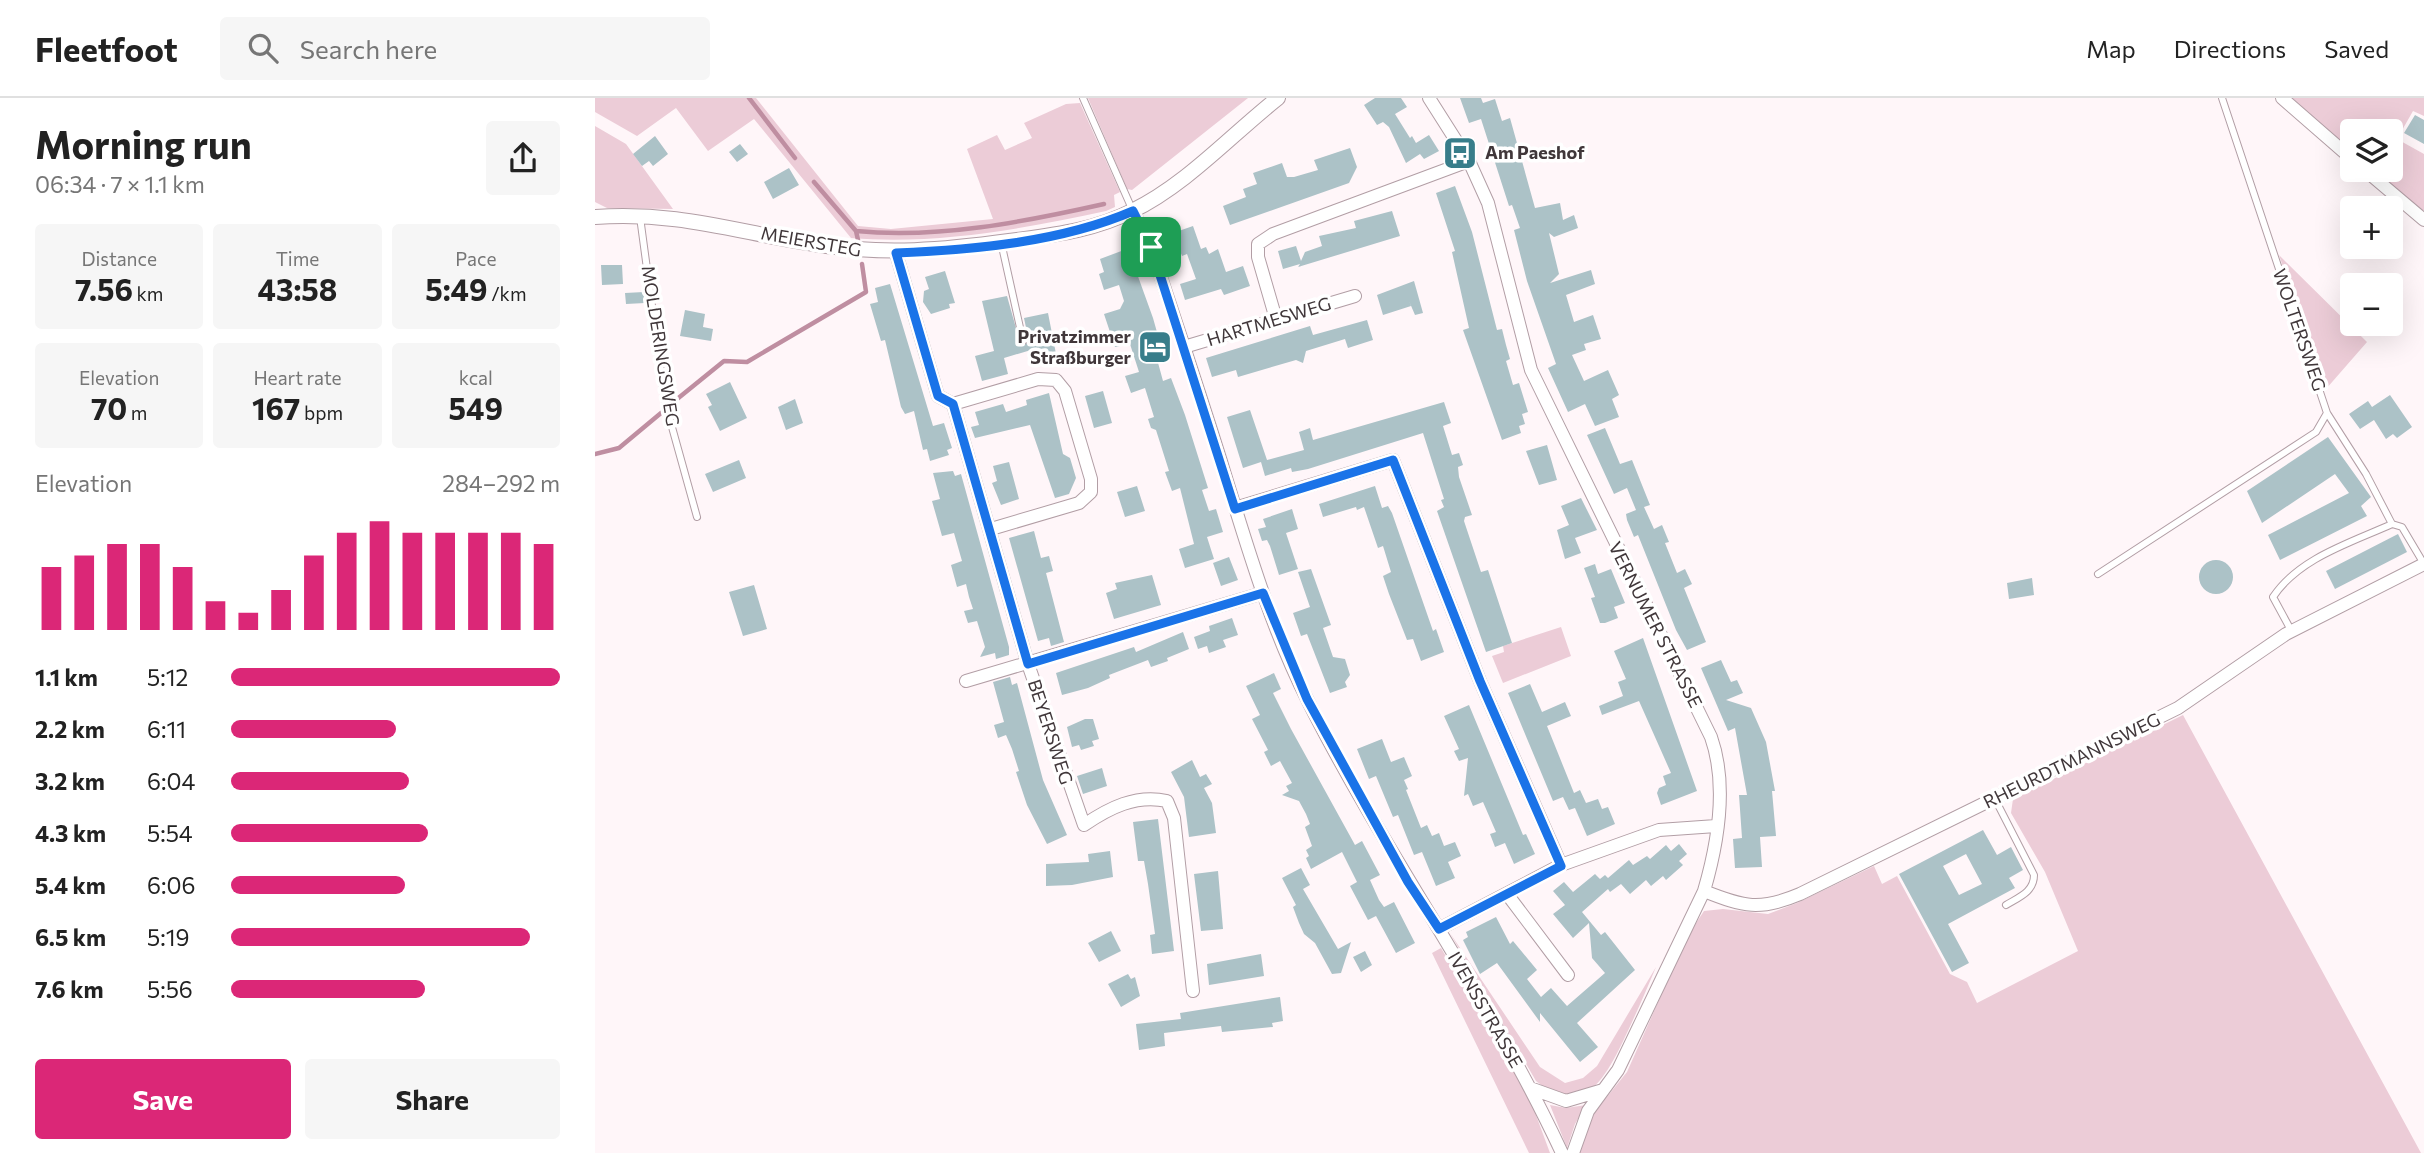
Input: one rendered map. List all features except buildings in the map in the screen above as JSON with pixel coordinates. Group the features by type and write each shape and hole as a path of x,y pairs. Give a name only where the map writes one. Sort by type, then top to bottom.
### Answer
{"street":[{"name":"MEIERSTEG","path":"595,217 640,215 690,219 821,246 896,253 1079,231 1133,211 1167,190 1278,98"},
{"name":"VERNUMER STRASSE","path":"1429,98 1469,161 1495,225 1531,370 1711,737 1721,771 1713,861 1704,891 1618,1070 1588,1111 1573,1153"},
{"path":"2282,98 2340,149"},
{"path":"1276,319 1258,257 1258,244 1273,234 1469,161"},
{"path":"2379,182 2424,220"},
{"name":"IVENSSTRASSE","path":"1133,211 1151,247 1263,593 1307,699 1408,882 1439,929 1530,1088 1562,1153"},
{"name":"BEYERSWEG","path":"896,253 938,396 953,404 1028,664 1084,825 1111,807 1151,797 1167,801 1174,818 1193,991"},
{"name":"HARTMESWEG","path":"1184,347 1355,296"},
{"path":"953,404 1038,379 1056,380 1065,391 1091,479 1091,492 1079,503 991,529"},
{"path":"1235,509 1393,460 1480,681 1561,866"},
{"name":"RHEURDTMANNSWEG","path":"1704,891 1751,907 1777,904 2178,708 2292,632 2424,564"},
{"path":"966,681 1263,593"},
{"path":"1439,929 1561,866 1659,830 1716,826"},
{"path":"1507,894 1568,975"},
{"path":"1530,1088 1566,1101 1604,1090"}],"lane":[{"path":"1083,98 1133,211"},
{"name":"WOLTERSWEG","path":"2098,574 2316,432 2327,413 2222,98"},
{"name":"MOLDERINGSWEG","path":"640,215 665,402 697,517"},
{"path":"1001,242 1023,341"},
{"path":"2327,413 2366,474 2392,524"},
{"path":"2292,632 2273,597 2286,577 2308,563 2392,524 2402,527 2424,564"},
{"path":"1995,799 2034,875 2034,885 2029,891 2006,905"}],"shaded area":[{"path":"595,98 756,98 858,226 891,229 993,219 967,149 997,135 1005,150 1032,138 1024,123 1066,104 1080,103 1120,192 1114,195 1115,207 1106,211 1043,224 947,237 883,240 851,238 754,119 708,151 676,108 637,136 595,112"},
{"path":"1088,98 1248,98 1132,190 1127,189"},
{"path":"2292,98 2424,98 2424,116 2413,111 2403,128 2403,119 2340,119 2340,141"},
{"path":"595,126 626,144 673,209 607,208 595,202"},
{"path":"2403,142 2424,154 2424,210 2418,210 2386,182 2403,182"},
{"path":"2279,255 2340,315 2340,336 2361,336 2367,342 2326,389"},
{"path":"1561,627 1571,656 1503,683 1492,656 1504,652 1503,646"},
{"path":"2183,715 2421,1153 1579,1153 1594,1113 1627,1072 1688,935 1704,911 1723,909 1768,914 1874,866 1882,884 1897,876 1950,974 1967,982 1977,1003 2078,951 2045,872 2011,813 2013,799"},
{"path":"1450,933 1540,1067 1565,1083 1583,1078 1597,1066 1656,967 1617,1053 1601,1079 1591,1089 1580,1095 1567,1096 1553,1092 1536,1081"},
{"path":"1441,948 1530,1099 1550,1153 1529,1153 1432,953"},
{"path":"1550,1105 1566,1108 1586,1105 1575,1124 1567,1148"}],"waterway":[{"path":"749,98 795,158"},
{"path":"814,182 856,231 858,240"},
{"path":"856,231 949,231 1012,223 1104,204"},
{"path":"671,404 724,361 747,362 866,292 862,264"},
{"path":"595,454 619,448 661,413"}],"place":[{"name":"Am Paeshof","path":"1460,153"},
{"name":"Privatzimmer Straßburger","path":"1155,347"}],"route":[{"path":"1133,211 1151,247 1235,509 1393,460 1480,681 1561,866 1439,929 1408,882 1307,699 1263,593 1028,664 953,404 938,396 896,253 1079,231 1133,211"}]}
